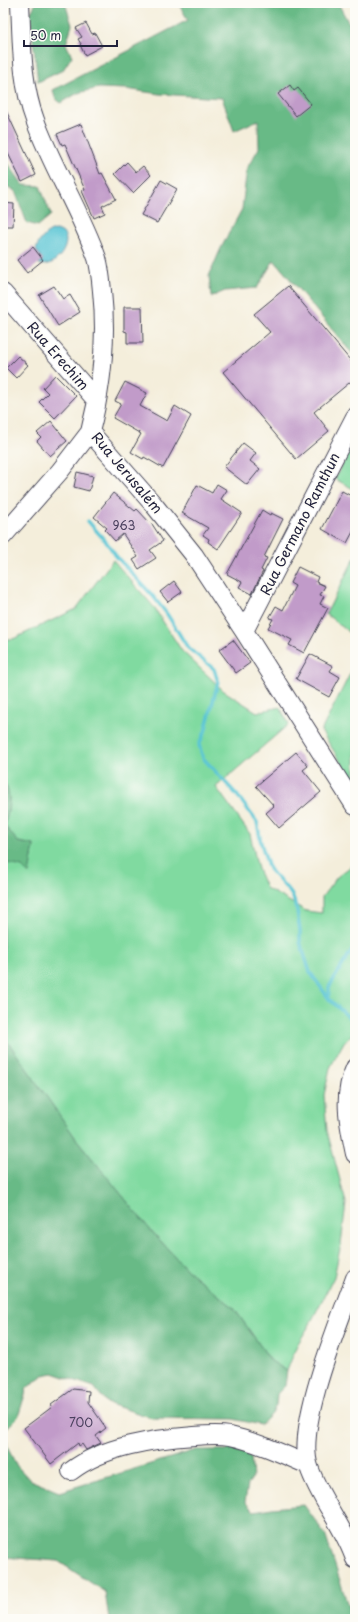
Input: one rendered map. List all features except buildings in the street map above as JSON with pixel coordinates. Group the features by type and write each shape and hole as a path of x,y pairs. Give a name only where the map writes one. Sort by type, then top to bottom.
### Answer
{"street":[{"name":"Rua Jerusalém","path":"20,3 23,64 34,119 53,164 98,259 103,300 104,332 97,401 90,432 176,532 206,573 355,806"},
{"name":"Rua Erechim","path":"3,293 97,401"},
{"name":"Rua Germano Ramthun","path":"244,631 355,417"},
{"path":"3,536 60,471 90,432"},
{"path":"355,1068 351,1077 347,1096 349,1123 355,1154"},
{"path":"355,1278 313,1400 308,1428 307,1449 308,1465 318,1488 350,1544 355,1559"},
{"path":"71,1471 80,1464 96,1457 142,1442 217,1434 245,1441 308,1465"}],"green space":[{"path":"36,3 65,3 72,25 66,44 72,56 63,70 38,82 30,14"},
{"path":"178,3 338,3 347,20 355,30 355,44 352,56 355,62 355,357 274,260 257,288 225,291 211,297 209,276 221,248 242,209 247,168 259,148 258,120 234,131 222,98 99,88 78,93 61,103 55,98 53,90 188,20"},
{"path":"3,156 23,185 40,186 51,215 38,226 27,223 15,191 3,184"},
{"path":"355,440 355,490 335,479"},
{"path":"355,557 355,637 326,614"},
{"path":"113,560 153,606 182,651 224,691 257,712 280,707 289,724 216,787 250,834 258,869 266,888 306,911 322,913 322,897 337,877 355,863 355,1032 344,1042 330,1068 324,1095 327,1131 346,1203 341,1244 334,1277 309,1326 297,1345 287,1371 271,1361 233,1307 187,1270 147,1226 77,1140 3,1035 3,862 22,867 29,874 34,845 18,842 4,826 9,797 3,781 3,639 13,639 76,609"},
{"path":"355,664 355,784 321,731"},
{"path":"3,781 9,797 5,826 18,842 34,845 29,874 22,867 3,862"},
{"path":"3,1035 77,1140 147,1226 187,1270 233,1307 271,1361 287,1371 285,1386 277,1394 276,1405 272,1414 261,1425 233,1419 152,1418 107,1403 94,1387 53,1373 43,1375 27,1388 18,1417 5,1430 8,1449 17,1466 30,1480 59,1492 196,1450 227,1450 235,1445 251,1457 253,1477 248,1484 245,1502 254,1511 304,1505 325,1534 349,1609 348,1619 109,1619 105,1592 58,1561 3,1557"}],"water":[{"path":"55,230 62,232 65,237 66,243 64,250 53,262 46,265 39,264 43,260 36,250 39,243 43,237"}],"waterway":[{"path":"88,521 116,556 152,595 167,614 188,648 214,669 218,682 205,732 199,745 203,758 237,795 257,822 261,843 269,869 293,897 297,911 300,942 310,972 329,999 355,1023"},
{"path":"329,998 329,987 355,945"}]}
